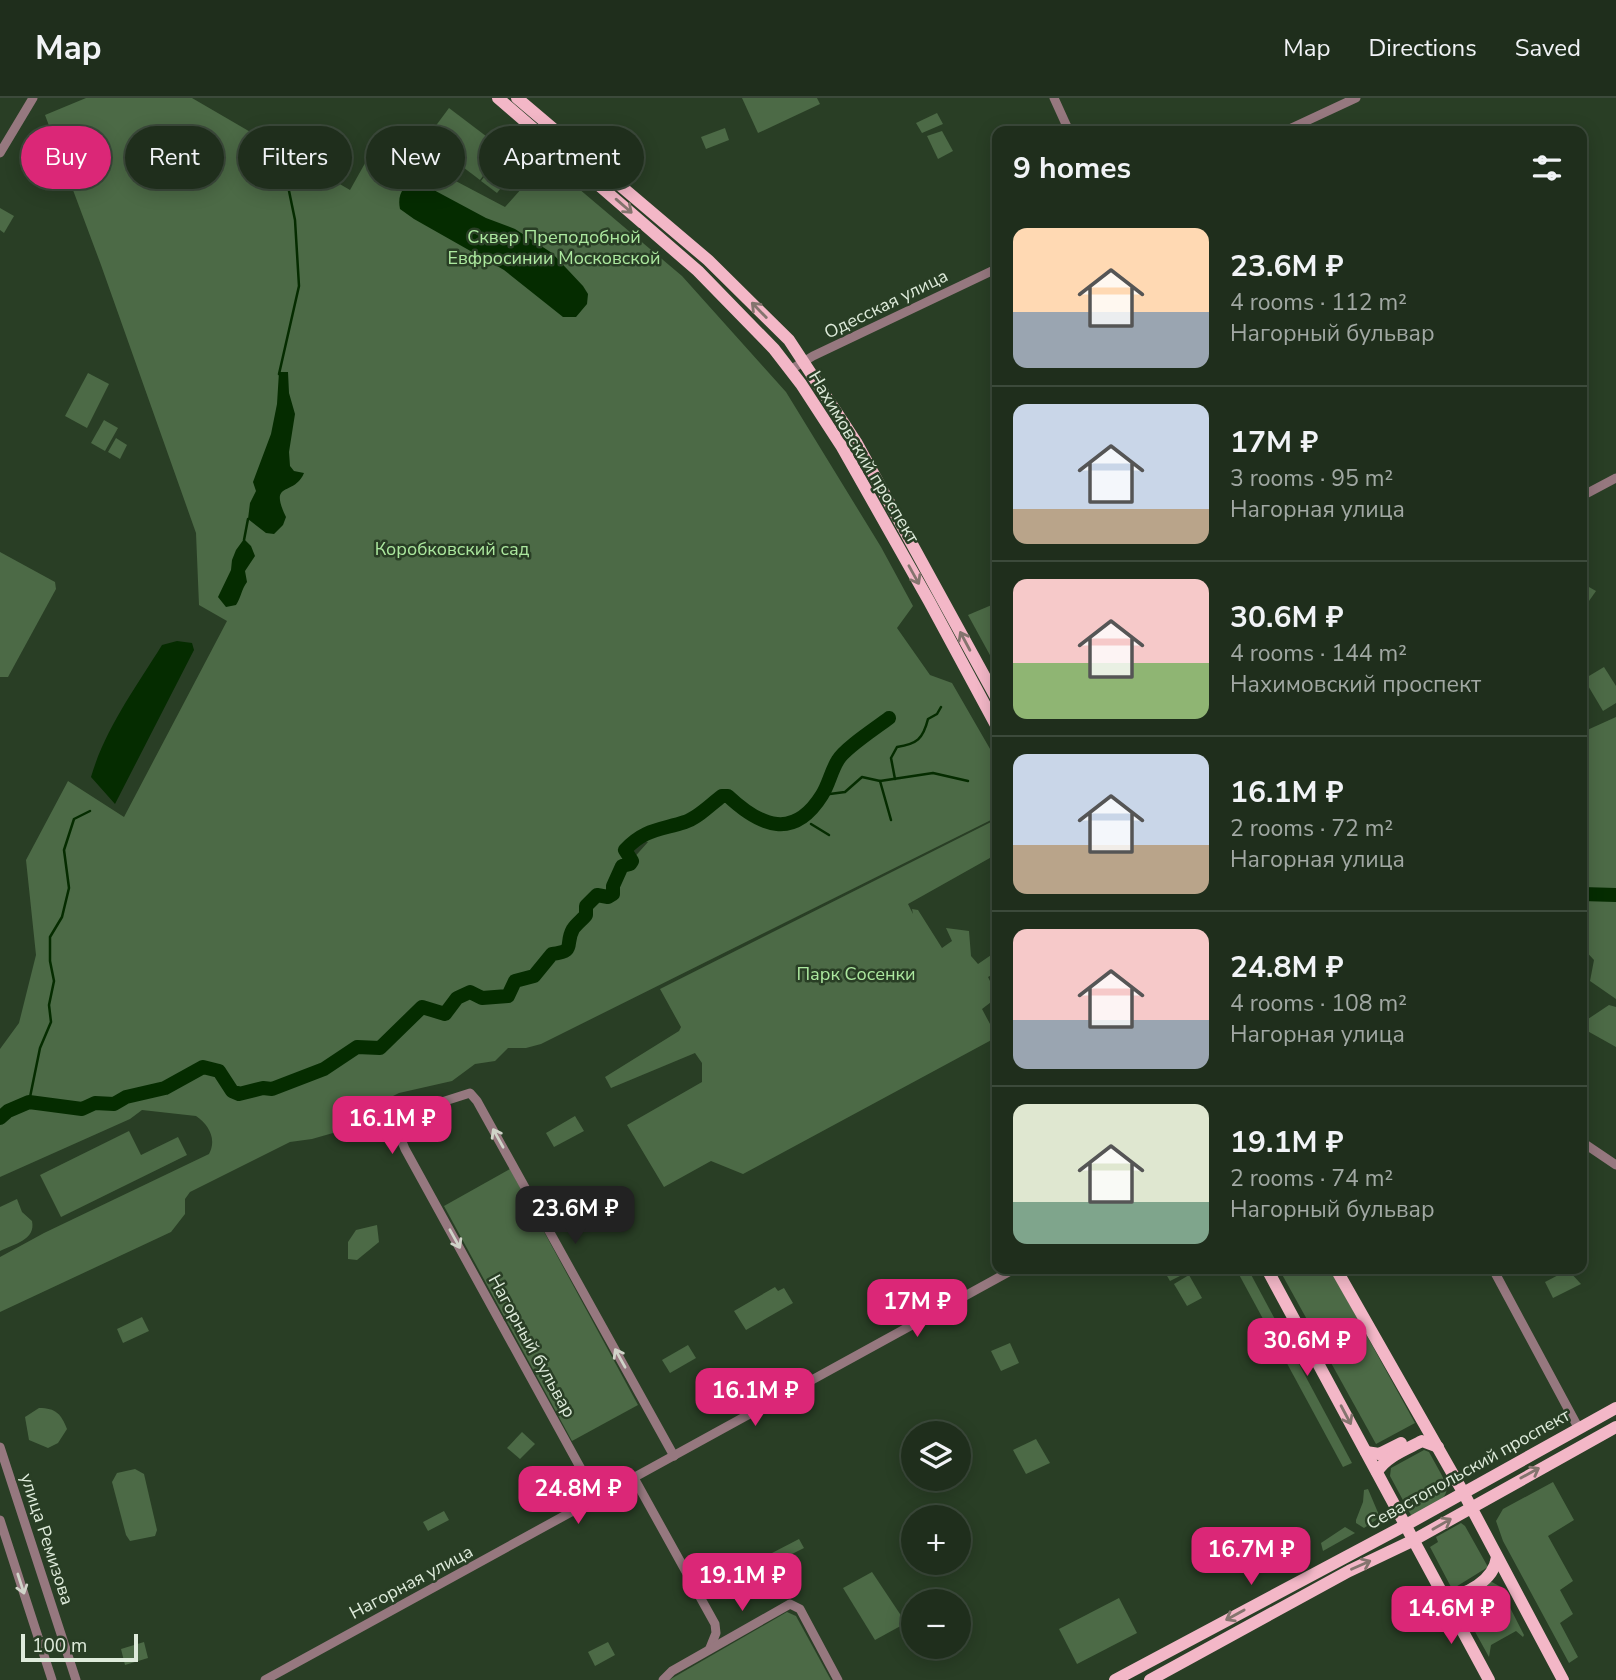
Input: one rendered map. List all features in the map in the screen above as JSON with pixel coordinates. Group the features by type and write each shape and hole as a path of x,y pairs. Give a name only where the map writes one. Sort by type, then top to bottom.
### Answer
{"main road":[{"name":"Нахимовский проспект","path":"498,98 698,271 759,333 790,370 842,447 992,718"},
{"name":"Нахимовский проспект","path":"517,98 716,267 789,340 856,442 992,690"},
{"path":"1270,1274 1489,1680"},
{"path":"1339,1274 1463,1492 1563,1680"},
{"name":"Севастопольский проспект","path":"1115,1680 1404,1526 1616,1408"},
{"path":"1366,1452 1379,1454 1420,1433 1424,1423"},
{"name":"Севастопольский проспект","path":"1150,1680 1349,1571 1412,1541 1616,1427"},
{"path":"1377,1472 1380,1465 1387,1460 1422,1441 1438,1447"},
{"path":"1443,1596 1459,1594 1486,1579 1493,1573 1497,1557"}],"street":[{"path":"0,153 33,98"},
{"path":"1054,98 1067,126"},
{"path":"1296,126 1356,98"},
{"name":"Одесская улица","path":"790,370 992,271"},
{"path":"1587,493 1616,478"},
{"name":"Нагорный бульвар","path":"597,1498 405,1149 400,1137 401,1124 423,1108 470,1093 477,1101 674,1455"},
{"path":"1587,1145 1616,1165"},
{"name":"Нагорная улица","path":"265,1680 1005,1274"},
{"path":"1496,1274 1579,1429"},
{"name":"улица Ремизова","path":"0,1447 76,1680"},
{"path":"634,1478 716,1624 716,1633 709,1650"},
{"path":"0,1520 52,1680"},
{"path":"663,1680 672,1671 790,1604 800,1609 838,1680"},
{"path":"716,1624 732,1631 741,1630"}],"green space":[{"path":"86,98 192,98 240,126 238,189 350,190 366,161 366,189 465,189 465,186 505,207 521,189 579,189 682,276 786,392 881,547 913,606 897,628 930,675 952,683 992,752 992,819 541,1044 526,1048 508,1048 495,1061 475,1064 452,1081 399,1093 371,1107 340,1131 290,1142 190,1192 185,1199 185,1214 171,1232 0,1312 0,1257 209,1154 211,1148 212,1138 208,1128 196,1116 142,1110 130,1119 0,1177 0,1049 19,1023 36,955 26,860 68,781 124,817 227,621 199,605 196,533 73,189 111,189 111,126 49,126 45,115","holes":["633,839 648,842 631,861 624,850"]},
{"path":"742,98 817,98 820,104 758,133"},
{"path":"449,108 479,131 479,179 465,169 465,126 436,126"},
{"path":"937,113 943,124 922,133 916,123"},
{"path":"725,128 729,140 706,149 701,137"},
{"path":"942,131 953,151 938,159 927,136"},
{"path":"0,208 14,216 4,233 0,230"},
{"path":"88,373 109,384 87,428 65,416"},
{"path":"104,420 118,428 105,451 91,443"},
{"path":"116,438 127,445 120,459 108,452"},
{"path":"0,552 55,582 56,589 8,677 0,677"},
{"path":"1587,586 1596,591 1587,604"},
{"path":"992,605 992,659 968,615"},
{"path":"1604,667 1616,686 1616,703 1603,711 1587,684 1587,677"},
{"path":"1616,717 1616,999 1590,981 1594,960 1587,952 1587,730"},
{"name":"Парк Сосенки","path":"992,822 992,857 908,904 913,914 912,909 918,910 942,948 952,941 946,928 969,931 971,956 978,964 992,954 992,975 988,977 992,985 992,1001 982,1009 992,1028 992,1040 743,1174 711,1161 664,1187 627,1125 702,1082 702,1063 695,1053 611,1088 605,1077 679,1031 681,1027 660,989"},
{"path":"1609,1005 1616,1007 1616,1047 1587,1031 1587,1020"},
{"path":"575,1116 584,1131 554,1147 546,1133"},
{"path":"129,1131 141,1155 178,1137 187,1155 61,1217 40,1175"},
{"path":"510,1169 638,1405 572,1441 444,1206"},
{"path":"17,1199 22,1212 32,1221 31,1233 0,1251 0,1207"},
{"path":"377,1225 379,1242 357,1260 348,1259 348,1242 356,1230"},
{"path":"1166,1274 1184,1274 1170,1281"},
{"path":"1239,1274 1251,1274 1352,1463 1343,1467"},
{"path":"1282,1274 1333,1274 1415,1423 1376,1444"},
{"path":"1560,1274 1572,1274 1581,1284 1553,1298 1545,1282"},
{"path":"1189,1275 1202,1298 1187,1306 1174,1284"},
{"path":"775,1287 778,1291 784,1288 793,1303 746,1330 734,1311"},
{"path":"142,1317 149,1331 123,1343 117,1329"},
{"path":"1010,1343 1019,1363 1001,1371 991,1351"},
{"path":"688,1345 696,1358 670,1373 662,1360"},
{"path":"39,1408 57,1413 67,1429 58,1443 48,1448 29,1440 25,1417"},
{"path":"522,1432 535,1444 520,1459 507,1448"},
{"path":"1036,1439 1050,1463 1026,1474 1013,1450"},
{"path":"1424,1450 1429,1452 1443,1477 1446,1492 1437,1502 1412,1517 1390,1476 1391,1468"},
{"path":"135,1469 144,1474 157,1530 155,1536 130,1541 112,1482 117,1473"},
{"path":"1553,1482 1574,1520 1548,1536 1573,1581 1560,1590 1573,1614 1560,1623 1578,1657 1569,1663 1503,1541 1496,1521 1503,1509"},
{"path":"1368,1489 1379,1515 1364,1528 1356,1523 1356,1520 1363,1502 1364,1490"},
{"path":"444,1511 449,1520 428,1531 423,1522"},
{"path":"1461,1523 1488,1567 1454,1588 1430,1547 1438,1542 1436,1537"},
{"path":"1345,1527 1355,1533 1323,1551 1321,1543"},
{"path":"799,1539 804,1548 778,1561 772,1553"},
{"path":"872,1572 901,1616 901,1626 875,1640 843,1588"},
{"path":"1488,1582 1499,1586 1524,1635 1523,1637 1516,1631 1491,1645 1489,1657 1463,1610 1468,1596"},
{"path":"1119,1598 1137,1633 1077,1664 1059,1629"},
{"path":"787,1612 796,1616 831,1680 669,1680"},
{"path":"144,1642 148,1658 125,1665 121,1649"},
{"path":"608,1642 615,1655 595,1666 588,1652"}],"shaded area":[{"path":"432,189 486,218 515,229 552,253 583,286 588,294 587,304 576,317 563,317 504,270 400,209 402,191"},
{"path":"279,372 288,372 289,393 295,414 289,452 290,466 294,471 304,473 300,480 281,493 281,505 286,517 283,525 274,534 266,533 248,519 250,503 256,491 253,482 271,434 277,404"},
{"path":"244,539 255,556 245,571 247,582 238,602 226,607 218,597 231,570 236,550"},
{"path":"177,641 192,643 194,650 115,804 91,777 97,759 122,709 162,645"}],"waterway":[{"path":"279,374 299,286 295,220 289,189"},
{"path":"244,540 248,519"},
{"path":"895,779 891,758 897,747 918,739 928,719 937,714 941,707"},
{"path":"0,1118 8,1111 29,1102 82,1109 95,1103 114,1104 126,1097 165,1088 203,1067 219,1071 232,1091 239,1094 263,1088 272,1089 324,1069 357,1047 380,1048 422,1007 445,1014 457,998 470,992 482,998 508,996 515,981 534,976 552,954 567,949 573,929 586,915 586,906 597,895 608,897 613,894 613,886 622,866 632,861 625,850 632,843 653,831 690,820 722,796 728,796 740,807 765,821 789,823 800,818 822,795 842,755 889,718"},
{"path":"822,795 845,792 862,777 880,781 933,773 968,781"},
{"path":"880,781 891,820"},
{"path":"29,1102 40,1048 51,1022 49,1005 54,981 50,961 50,937 62,917 69,888 64,850 74,819 90,811"},
{"path":"811,824 829,835"},
{"path":"1587,894 1616,895"}],"park label":[{"name":"Сквер Преподобной Евфросинии Московской","path":"554,247"},
{"name":"Коробковский сад","path":"452,549"}]}
